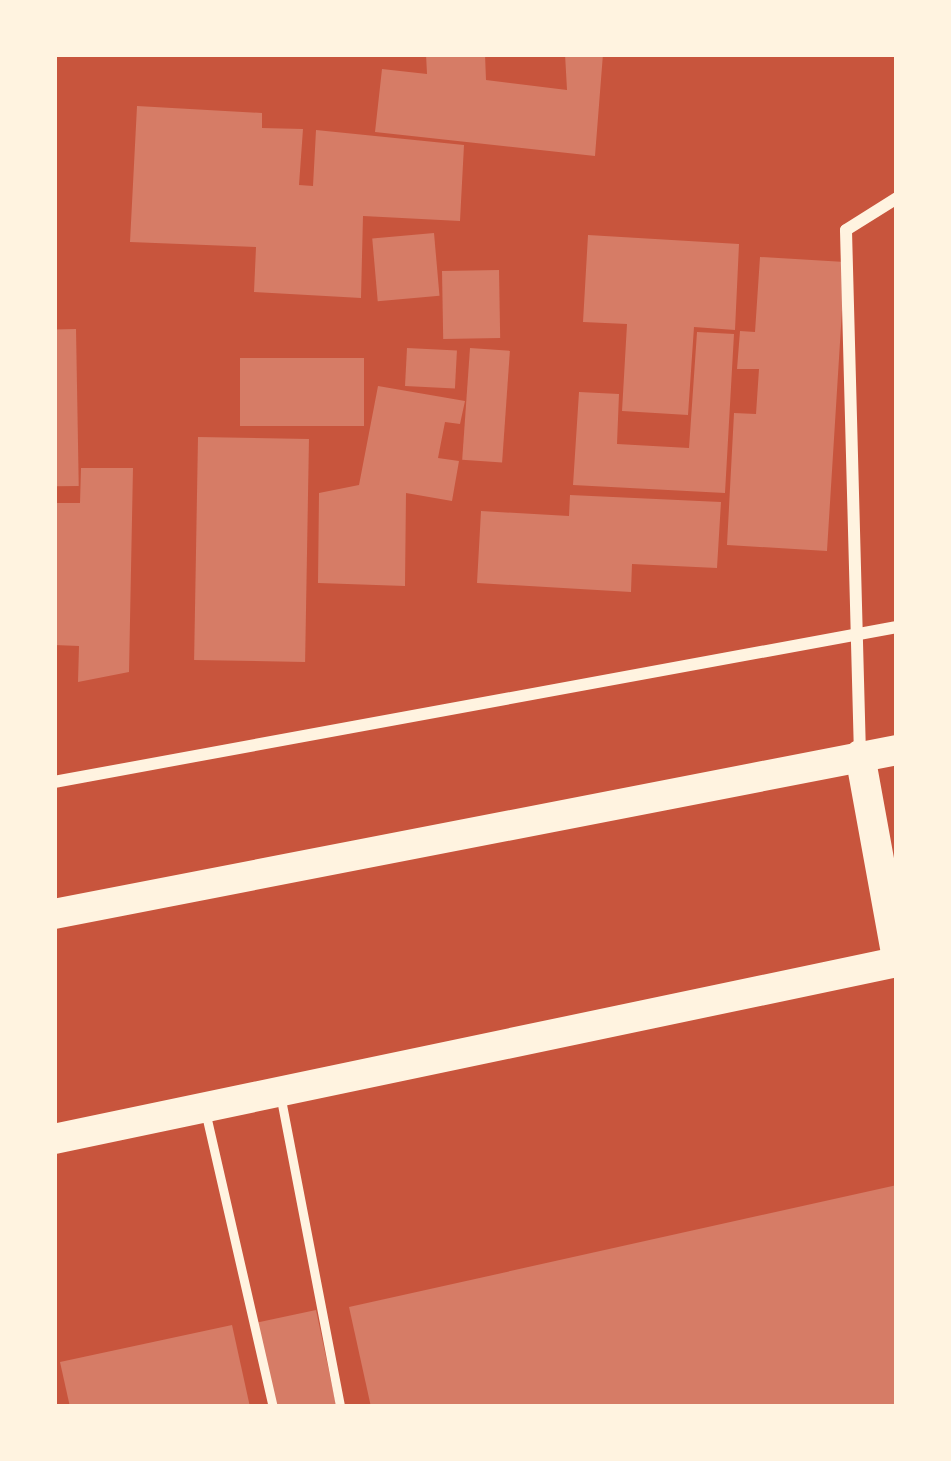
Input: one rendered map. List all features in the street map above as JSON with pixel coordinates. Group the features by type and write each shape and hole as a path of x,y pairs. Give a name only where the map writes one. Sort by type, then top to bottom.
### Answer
{"main road":[{"path":"54,914 897,749"},
{"path":"54,1139 278,1087 897,960 860,755"}],"street":[{"path":"860,755 852,636 846,230 897,199"},
{"path":"54,782 897,627"}],"lane":[{"path":"278,1087 340,1407"},
{"path":"203,1104 273,1407"}],"building":[{"path":"426,54 485,54 486,80 567,90 565,54 603,54 595,156 375,132 382,69 427,74"},
{"path":"137,106 262,113 262,128 303,129 299,185 313,186 316,130 464,145 460,221 363,216 361,298 254,292 256,247 130,242"},
{"path":"434,233 439,296 378,301 372,238"},
{"path":"588,235 739,244 735,330 694,327 688,415 622,411 627,324 583,322"},
{"path":"760,257 845,262 827,551 727,545 734,413 756,414 759,369 737,369 740,331 755,332"},
{"path":"499,270 500,338 443,339 442,271"},
{"path":"54,329 76,329 79,486 57,486"},
{"path":"697,332 734,334 725,493 573,485 579,392 619,394 617,444 689,448"},
{"path":"407,348 457,351 455,389 405,386"},
{"path":"470,348 510,351 502,463 462,460"},
{"path":"240,358 364,358 364,426 240,426"},
{"path":"378,386 465,401 460,424 445,422 438,458 459,461 452,501 406,493 405,586 318,583 319,493 359,485"},
{"path":"198,437 309,439 305,662 194,660"},
{"path":"81,468 133,468 129,672 78,682 79,646 54,645 54,503 80,503"},
{"path":"570,495 721,502 717,568 632,564 631,592 477,583 481,511 569,516"},
{"path":"897,1185 897,1407 371,1407 349,1307"},
{"path":"316,1310 337,1407 275,1407 257,1322"},
{"path":"232,1325 250,1407 70,1407 60,1362"}]}
